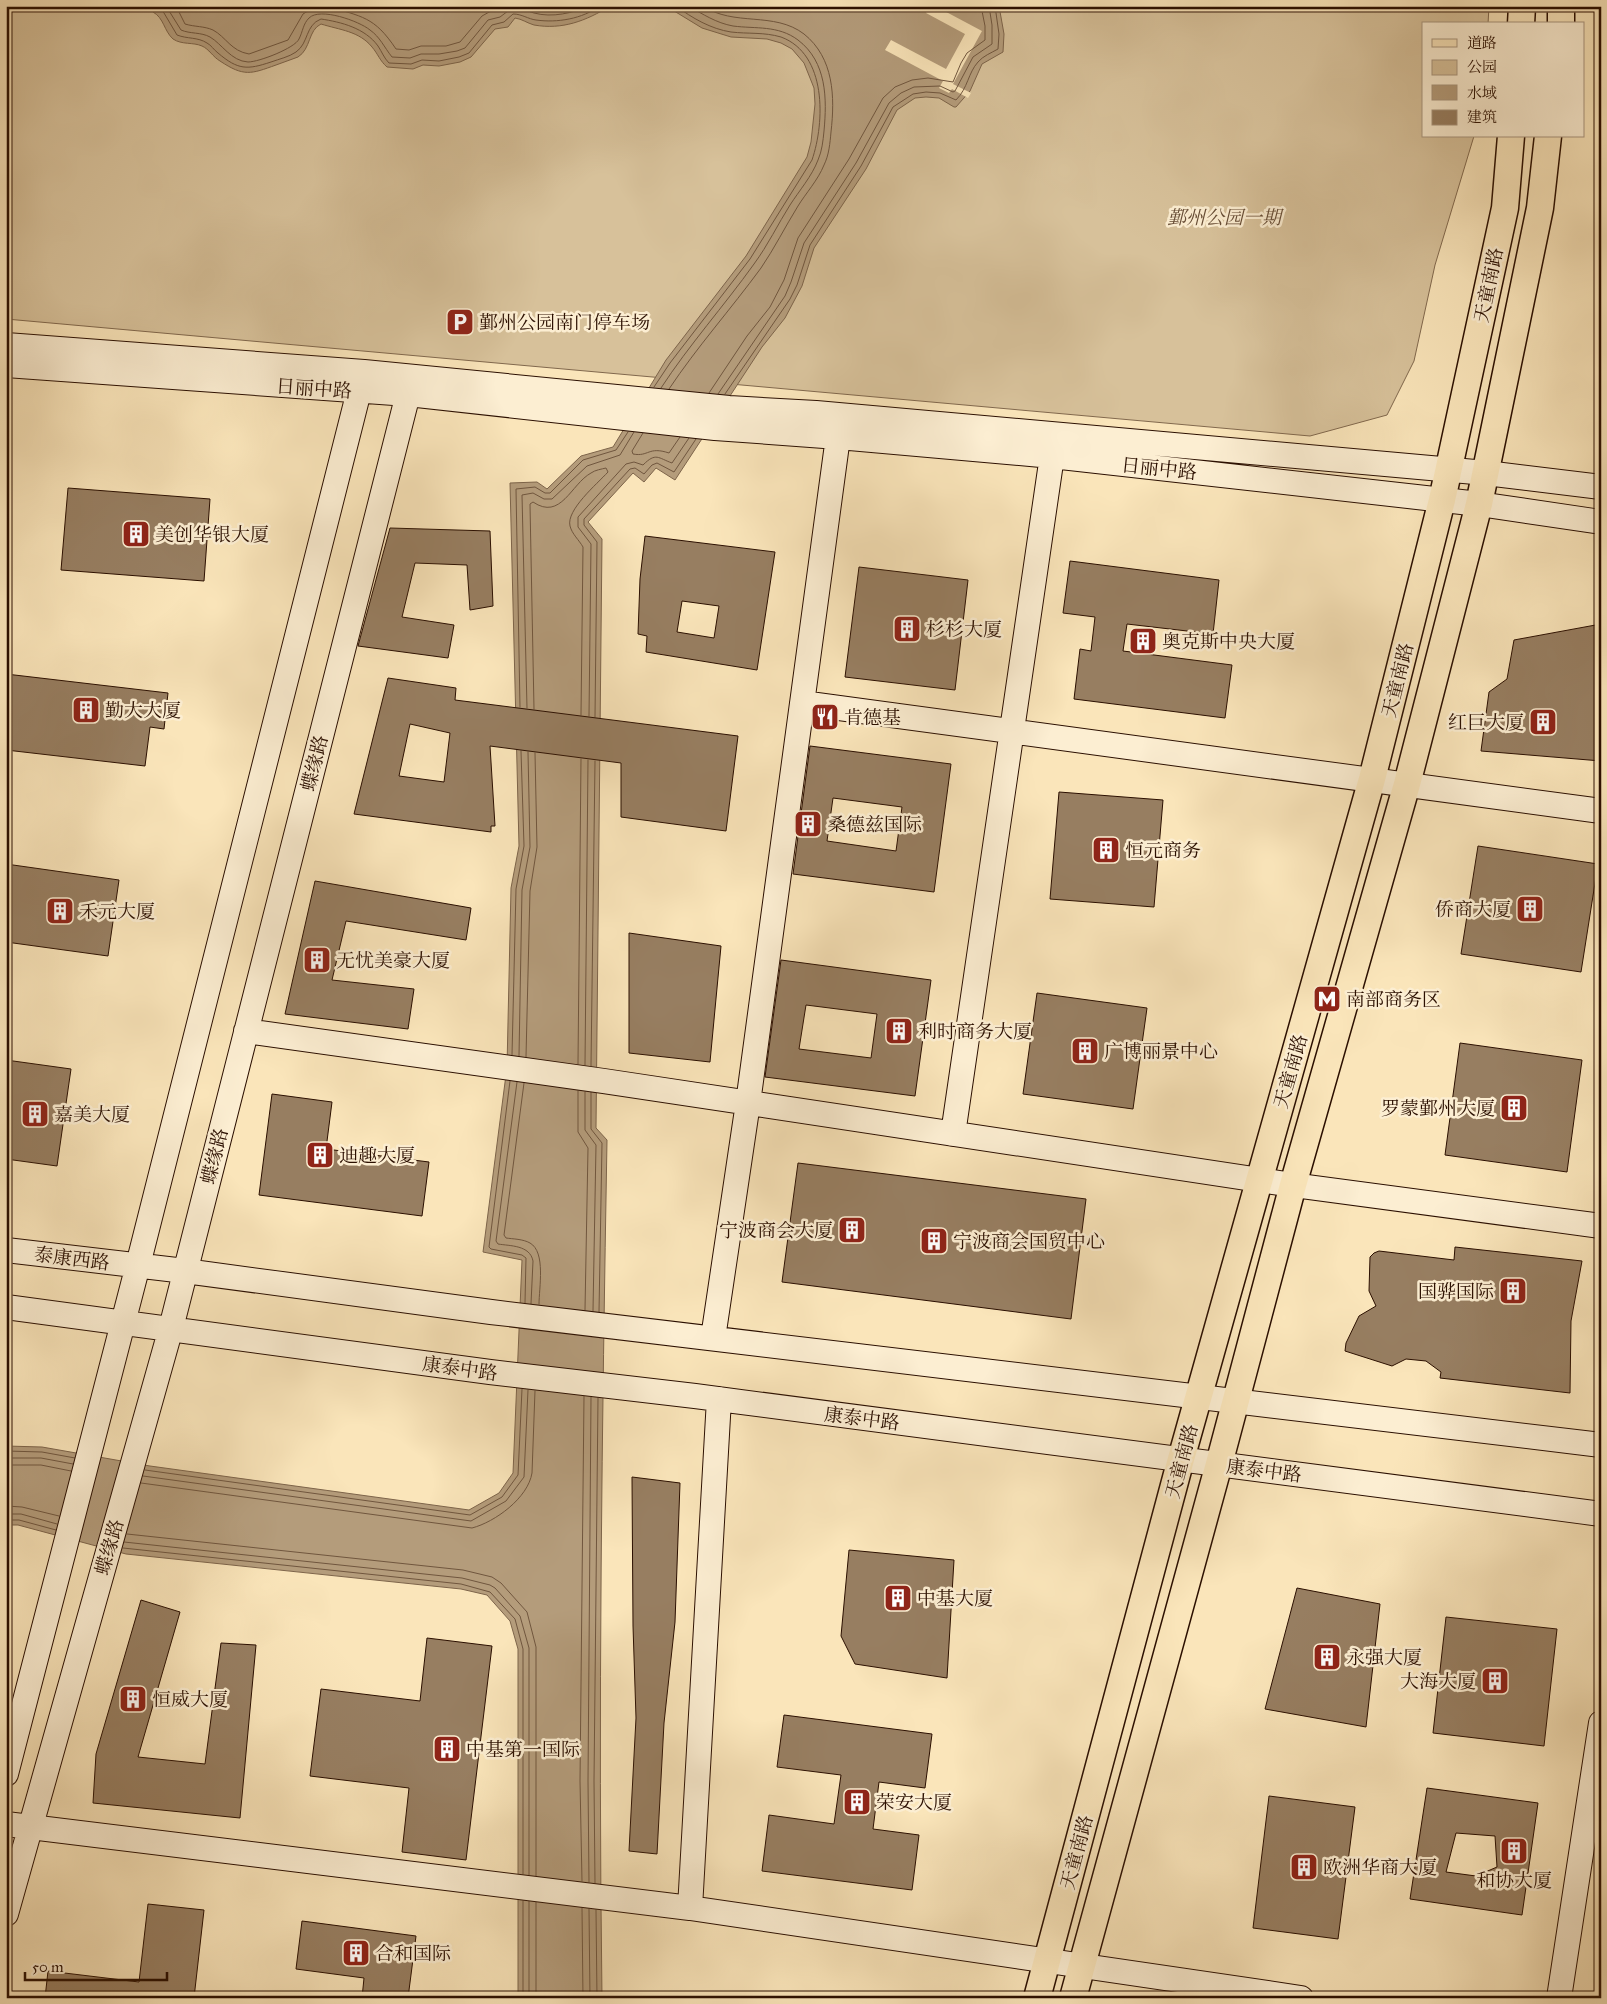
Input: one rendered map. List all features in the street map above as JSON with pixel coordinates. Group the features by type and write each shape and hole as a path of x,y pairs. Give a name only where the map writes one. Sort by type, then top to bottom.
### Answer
{"main road":[{"path":"1521,22 1522,6"},
{"path":"1561,6 1561,22"},
{"name":"天童南路","path":"1037,1998 1181,1459 1372,779 1442,500 1505,208 1511,138"},
{"name":"天童南路","path":"1074,1998 1293,1185 1407,784 1479,504 1540,208 1548,138"}],"street":[{"name":"日丽中路","path":"6,345 362,382 408,394 619,408 728,408 816,414 1486,473 1601,487"},
{"name":"日丽中路","path":"6,365 362,382"},
{"path":"6,1774 138,1265 362,382 619,408"},
{"name":"蝶缘路","path":"6,1914 170,1328 408,394"},
{"name":"日丽中路","path":"619,408 715,428 1052,456 1479,504 1601,522"},
{"path":"713,1338 748,1103 838,437"},
{"path":"953,1134 1052,456"},
{"path":"802,703 1601,811"},
{"path":"246,1031 604,1081 1293,1185 1601,1226"},
{"name":"泰康西路","path":"6,1250 138,1265"},
{"path":"138,1265 491,1312 1601,1444"},
{"path":"6,1306 123,1321"},
{"name":"康泰中路","path":"123,1321 490,1372 719,1399 1601,1514"},
{"path":"690,1908 719,1399"},
{"path":"1559,1998 1592,1836 1601,1723"},
{"path":"6,1824 690,1908 1302,1998"}],"green space":[{"name":"鄞州公园一期","path":"6,6 1489,6 1488,22 1422,22 1422,138 1473,138 1435,265 1414,361 1387,415 1310,436 6,319"}],"water":[{"path":"152,6 610,6 583,20 564,25 534,25 515,18 508,27 495,29 471,57 460,62 439,66 423,65 413,69 387,67 372,47 355,34 321,24 314,31 302,54 298,57 254,72 242,72 228,66 202,46 173,39 160,18 153,12"},
{"path":"666,6 999,6 1004,34 1003,52 982,64 970,91 956,107 939,98 926,97 915,98 897,110 866,169 814,248 802,286 785,318 762,347 675,480 656,468 644,482 633,473 588,522 602,539 596,1128 607,1140 601,1569 600,1784 602,1998 518,1998 518,1649 510,1621 487,1595 461,1589 126,1554 18,1525 6,1525 6,1446 42,1447 150,1466 469,1510 499,1493 513,1473 522,1260 483,1252 507,1067 511,888 519,846 510,483 537,482 547,489 581,456 613,447 666,360 746,256 807,157 811,142 815,104 814,88 804,63 792,49 767,39 731,37 702,28"}],"pier":[{"path":"929,6 935,6 982,31 953,84 971,93 968,98 952,89 949,93 939,88 943,81 885,50 891,40 946,69 965,34 926,13"}],"building":[{"name":"美创华银大厦","path":"68,488 210,499 204,581 61,570"},
{"path":"390,528 490,531 493,606 470,610 467,565 415,563 402,617 454,625 448,658 358,646"},
{"path":"645,536 775,552 757,670 646,652 647,636 638,634 640,579","holes":["682,601 719,606 714,638 677,632"]},
{"name":"奥克斯中央大厦","path":"1070,561 1219,580 1213,634 1127,624 1123,651 1232,665 1225,718 1074,699 1080,649 1091,651 1095,617 1063,613"},
{"name":"杉杉大厦","path":"859,567 968,580 955,690 845,677"},
{"name":"红巨大厦","path":"1601,624 1601,761 1481,751 1489,692 1507,679 1514,640"},
{"name":"勤大大厦","path":"6,674 168,693 164,729 150,727 145,766 6,750"},
{"path":"388,678 456,688 455,700 738,736 726,831 621,817 621,763 490,746 495,826 491,826 491,832 354,814","holes":["410,724 450,733 444,782 399,776"]},
{"name":"桑德兹国际","path":"810,746 951,764 934,892 793,874","holes":["833,798 902,807 896,851 827,841"]},
{"name":"恒元商务","path":"1059,792 1163,800 1154,907 1050,899"},
{"name":"侨商大厦","path":"1478,846 1598,864 1581,972 1461,954"},
{"name":"禾元大厦","path":"6,864 119,880 108,956 6,942"},
{"name":"无忧美豪大厦","path":"315,881 471,908 466,940 346,921 332,980 414,989 408,1029 285,1014"},
{"path":"629,933 721,946 710,1062 629,1053"},
{"name":"利时商务大厦","path":"781,960 931,980 915,1096 765,1077","holes":["806,1005 877,1014 871,1058 799,1049"]},
{"name":"广博丽景中心","path":"1037,993 1147,1008 1133,1109 1023,1094"},
{"name":"罗蒙鄞州大厦","path":"1460,1043 1582,1060 1567,1172 1445,1155"},
{"name":"嘉美大厦","path":"6,1060 71,1069 57,1166 6,1159"},
{"name":"迪趣大厦","path":"272,1094 332,1102 326,1149 429,1162 422,1216 259,1195"},
{"name":"宁波商会国贸中心","path":"798,1163 1086,1199 1071,1319 782,1282"},
{"name":"国骅国际","path":"1455,1247 1582,1261 1571,1321 1570,1393 1440,1378 1441,1372 1426,1361 1406,1359 1392,1366 1345,1351 1346,1343 1359,1316 1376,1306 1369,1291 1370,1257 1374,1253 1379,1251 1454,1260"},
{"path":"632,1477 680,1483 675,1622 664,1723 657,1854 629,1851 636,1718"},
{"name":"中基大厦","path":"849,1550 954,1560 947,1678 855,1664 841,1636"},
{"name":"永强大厦","path":"1297,1588 1380,1604 1366,1727 1265,1709"},
{"name":"恒威大厦","path":"141,1600 180,1612 138,1757 205,1764 221,1643 256,1645 240,1818 93,1803 96,1754"},
{"name":"大海大厦","path":"1446,1617 1557,1629 1544,1746 1433,1733"},
{"name":"中基第一国际","path":"427,1638 492,1646 466,1860 402,1852 409,1788 310,1776 321,1689 420,1701"},
{"name":"荣安大厦","path":"784,1715 932,1734 925,1788 879,1782 873,1829 919,1835 912,1890 762,1871 769,1815 834,1824 841,1775 777,1767"},
{"name":"和协大厦","path":"1427,1788 1538,1803 1522,1915 1410,1899","holes":["1456,1833 1495,1836 1497,1867 1476,1876 1446,1872"]},
{"name":"欧洲华商大厦","path":"1269,1796 1355,1807 1338,1939 1253,1928"},
{"path":"148,1904 204,1910 194,1998 45,1998 48,1971 139,1982"},
{"name":"合和国际","path":"302,1921 416,1936 408,1998 362,1998 364,1978 296,1969"}],"place":[{"name":"鄞州公园南门停车场","path":"460,322"},
{"name":"美创华银大厦","path":"136,534"},
{"name":"杉杉大厦","path":"907,629"},
{"name":"奥克斯中央大厦","path":"1143,641"},
{"name":"勤大大厦","path":"86,710"},
{"name":"肯德基","path":"825,717"},
{"name":"红巨大厦","path":"1543,722"},
{"name":"桑德兹国际","path":"808,824"},
{"name":"恒元商务","path":"1106,850"},
{"name":"侨商大厦","path":"1530,909"},
{"name":"禾元大厦","path":"60,911"},
{"name":"无忧美豪大厦","path":"317,960"},
{"name":"南部商务区","path":"1327,999"},
{"name":"利时商务大厦","path":"899,1031"},
{"name":"广博丽景中心","path":"1085,1051"},
{"name":"罗蒙鄞州大厦","path":"1514,1108"},
{"name":"嘉美大厦","path":"35,1114"},
{"name":"迪趣大厦","path":"320,1155"},
{"name":"宁波商会大厦","path":"852,1230"},
{"name":"宁波商会国贸中心","path":"934,1241"},
{"name":"国骅国际","path":"1513,1291"},
{"name":"中基大厦","path":"898,1598"},
{"name":"永强大厦","path":"1327,1657"},
{"name":"大海大厦","path":"1495,1681"},
{"name":"恒威大厦","path":"133,1699"},
{"name":"中基第一国际","path":"447,1749"},
{"name":"荣安大厦","path":"857,1802"},
{"name":"和协大厦","path":"1514,1851"},
{"name":"欧洲华商大厦","path":"1304,1867"},
{"name":"合和国际","path":"356,1953"}]}
